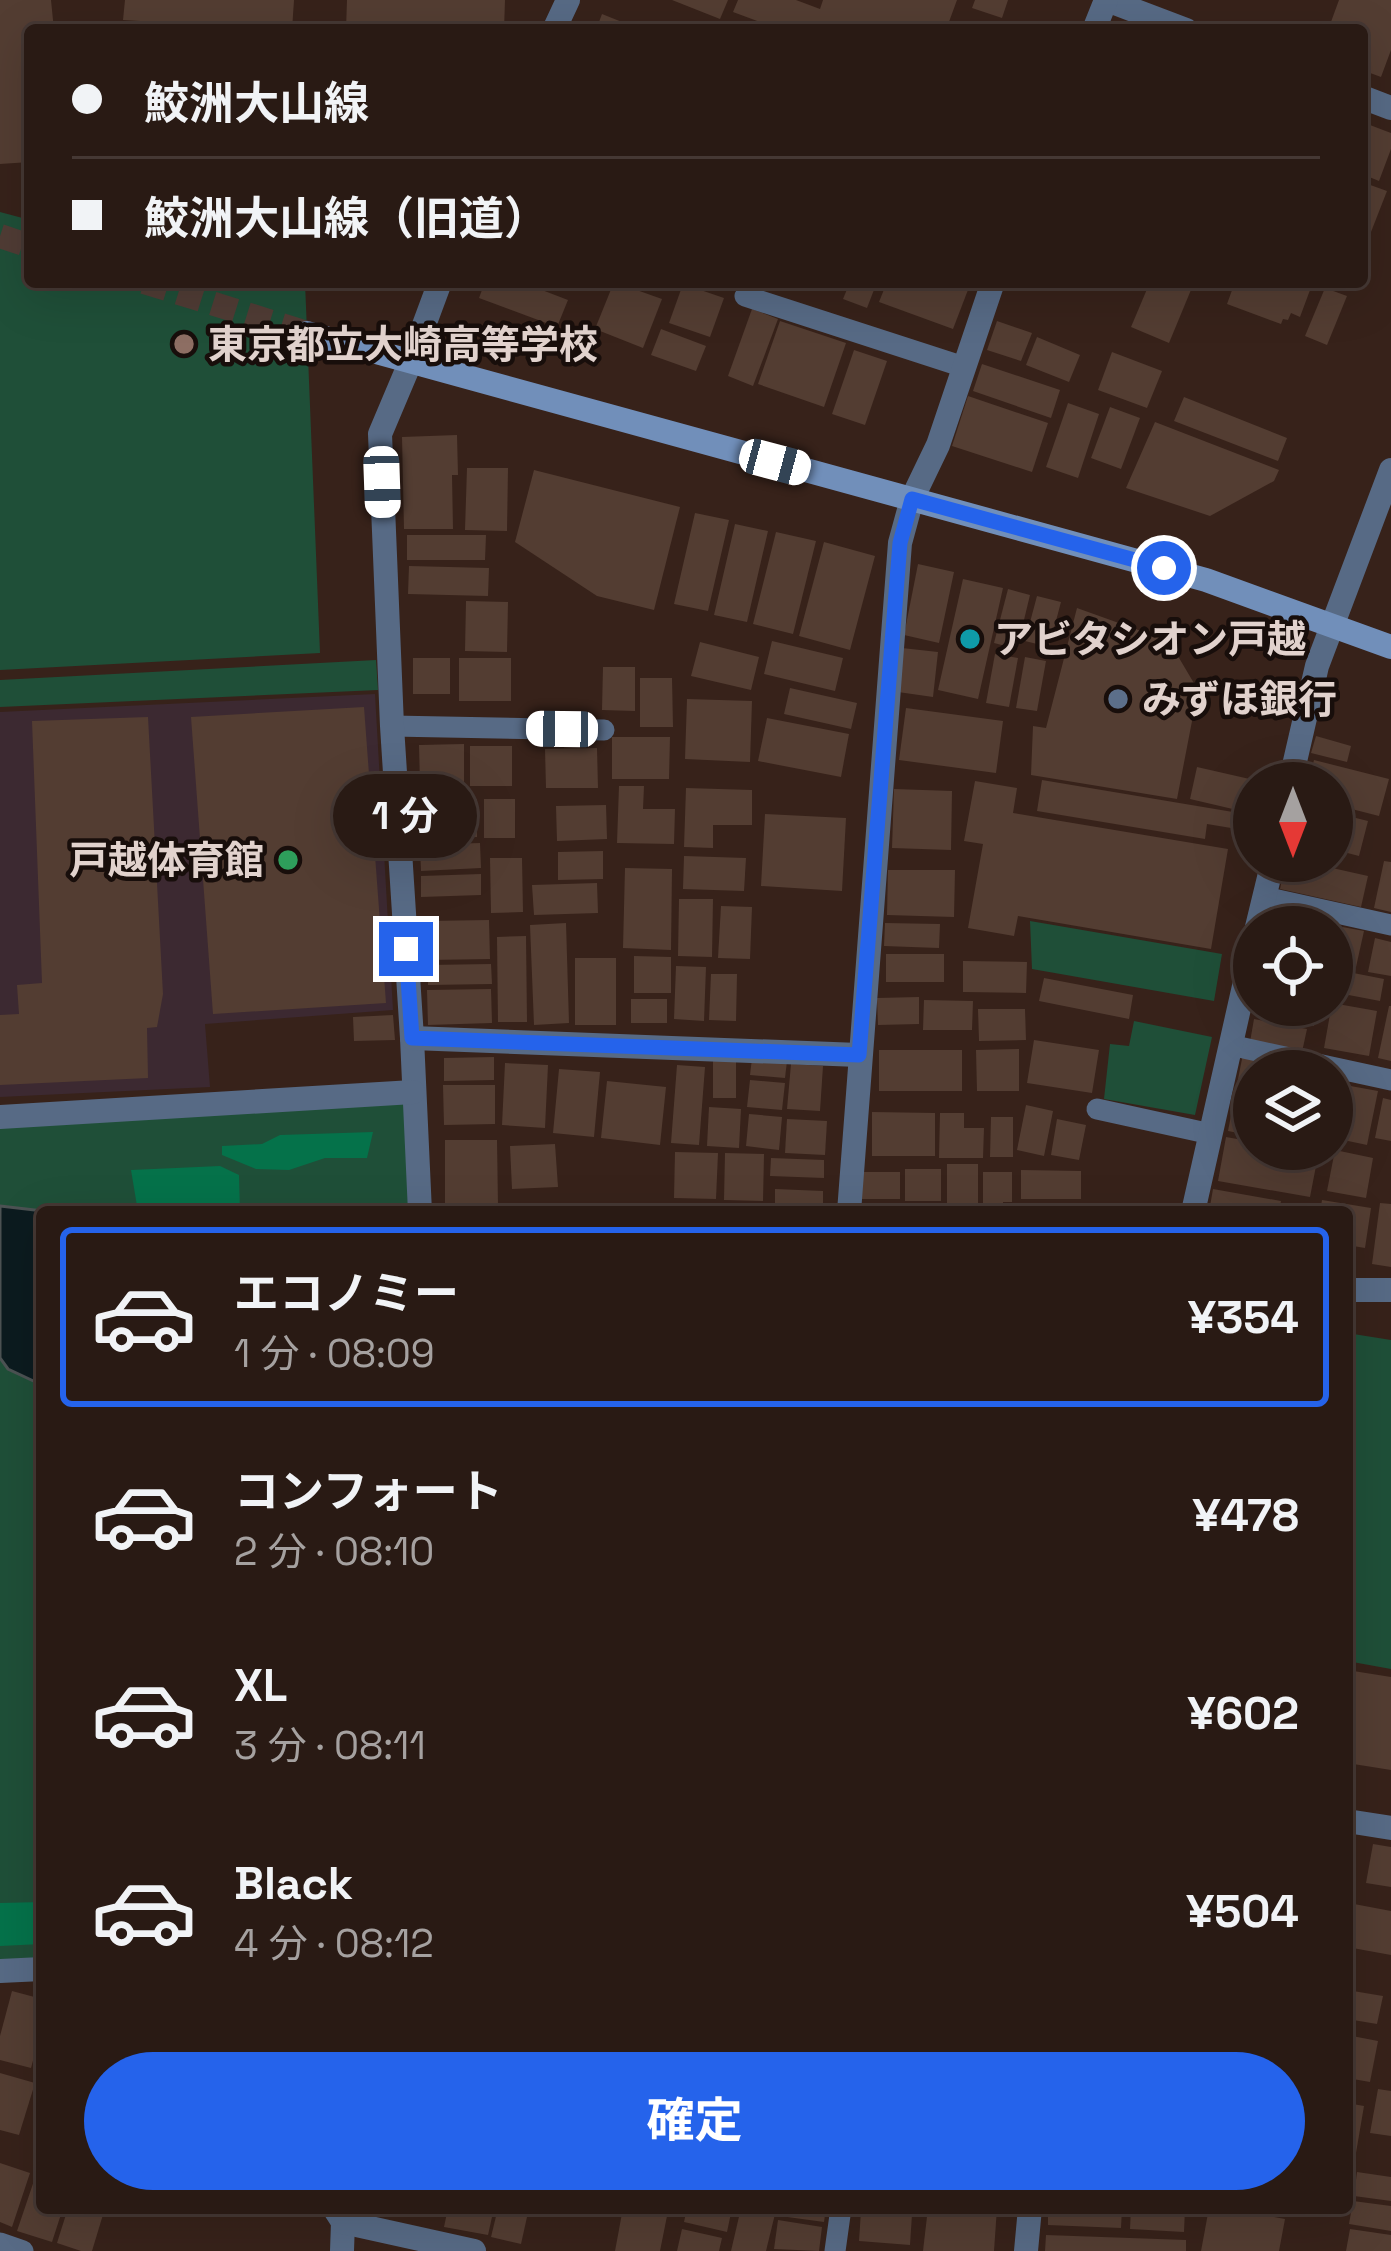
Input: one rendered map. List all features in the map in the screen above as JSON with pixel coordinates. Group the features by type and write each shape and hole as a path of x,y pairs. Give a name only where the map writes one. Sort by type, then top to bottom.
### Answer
{"main road":[{"path":"307,333 1206,580 1391,647"}],"street":[{"path":"1107,0 1170,24"},
{"path":"420,1206 380,434 438,288"},
{"path":"849,1206 900,543 991,288"},
{"path":"1295,762 1317,666 1391,470"},
{"path":"1262,906 1268,882"},
{"path":"1194,1206 1234,1026"},
{"path":"412,1038 859,1055"},
{"path":"0,1117 413,1092"},
{"path":"1353,1290 1391,1290"},
{"path":"1353,1822 1391,1828"},
{"path":"0,1971 36,1969"},
{"path":"1026,2251 1029,2214"},
{"path":"342,2251 338,2215 473,2251"}],"lane":[{"path":"745,296 964,367"},
{"path":"392,726 604,730"},
{"path":"1264,897 1391,925"},
{"path":"1230,1045 1391,1080"},
{"path":"1097,1109 1210,1134"},
{"path":"835,2251 840,2214"},
{"path":"0,2242 22,2251"}],"shaded area":[{"path":"375,694 393,1010 205,1024 210,1087 0,1097 0,712"},
{"path":"0,1206 36,1210 36,1382 8,1369 0,1358"}],"green space":[{"name":"東京都立大崎高等学校","path":"0,212 24,218 24,288 305,288 320,653 0,670"},
{"path":"376,660 378,690 0,707 0,680"},
{"path":"1030,921 1222,954 1214,1001 1032,969"},
{"path":"1134,1021 1212,1037 1195,1115 1104,1099 1110,1044 1129,1046"},
{"path":"413,1092 419,1206 36,1206 36,1969 0,1971 0,1117"},
{"path":"373,1132 367,1158 325,1158 289,1170 256,1169 222,1155 222,1146 262,1144 280,1135"},
{"path":"220,1166 239,1175 240,1206 137,1206 131,1170"},
{"path":"1353,1334 1391,1340 1391,1669 1353,1662"},
{"path":"36,1902 36,1944 0,1946 0,1903"}],"building":[{"path":"0,0 51,0 53,24 24,24 24,162 0,164"},
{"path":"125,0 294,0 292,24 123,20"},
{"path":"347,0 505,0 504,24 346,24"},
{"path":"672,0 728,0 720,19"},
{"path":"738,0 796,0 820,9 823,0 957,0 948,24 766,24 733,12"},
{"path":"975,0 1008,0 1002,18 972,8"},
{"path":"1339,0 1391,0 1391,50 1381,77 1368,72 1368,24 1330,24"},
{"path":"602,14 627,24 598,24"},
{"path":"1368,124 1391,133 1391,149 1379,181 1368,176"},
{"path":"1368,184 1387,191 1368,240"},
{"path":"483,288 537,288 568,300 557,327 479,298"},
{"path":"612,288 631,288 662,299 643,348 595,329"},
{"path":"682,288 724,298 710,337 669,323"},
{"path":"848,288 875,288 867,308 843,299"},
{"path":"885,288 969,288 953,329 879,302"},
{"path":"1147,288 1192,288 1169,343 1131,327"},
{"path":"1233,288 1311,288 1300,317 1291,313 1281,324 1227,304"},
{"path":"1325,288 1347,296 1327,345 1305,336"},
{"path":"752,309 778,319 753,386 728,376"},
{"path":"780,321 846,343 824,407 758,384"},
{"path":"997,321 1032,333 1021,361 987,350"},
{"path":"661,329 706,346 696,371 651,355"},
{"path":"1037,337 1080,355 1069,382 1026,365"},
{"path":"854,350 887,361 865,425 832,414"},
{"path":"1112,352 1162,371 1147,408 1098,390"},
{"path":"982,364 1060,390 1051,418 973,391"},
{"path":"968,396 1048,423 1032,472 952,446"},
{"path":"1184,397 1287,438 1278,461 1174,421"},
{"path":"1068,403 1099,414 1078,478 1046,467"},
{"path":"1110,407 1140,418 1121,469 1091,458"},
{"path":"1155,422 1279,470 1274,481 1210,516 1126,488"},
{"path":"457,435 453,529 404,529 402,437"},
{"path":"467,468 508,468 507,531 465,530"},
{"path":"534,470 680,507 654,610 597,596 515,542"},
{"path":"695,513 729,520 708,611 674,604"},
{"path":"735,524 768,531 747,622 714,615"},
{"path":"776,532 816,541 793,634 753,624"},
{"path":"407,535 486,535 485,560 407,560"},
{"path":"824,542 875,556 850,650 799,636"},
{"path":"918,564 954,572 939,643 904,635"},
{"path":"409,566 489,568 488,596 408,594"},
{"name":"アビタシオン戸越","path":"963,579 1003,588 978,699 938,690"},
{"path":"1008,589 1030,595 1017,649 994,643"},
{"path":"1037,596 1061,602 1049,647 1025,641"},
{"path":"466,601 508,602 507,652 465,651"},
{"path":"1077,608 1169,641 1198,690 1177,799 1031,775 1033,726 1046,728"},
{"path":"772,641 843,658 835,691 764,674"},
{"path":"700,642 759,657 751,690 691,676"},
{"path":"902,648 938,652 933,697 898,692"},
{"path":"995,654 1018,658 1009,707 986,703"},
{"path":"1025,657 1046,661 1037,711 1016,708"},
{"path":"413,658 450,658 450,694 413,694"},
{"path":"459,658 511,658 511,701 459,701"},
{"path":"603,667 635,667 635,711 602,710"},
{"path":"640,678 672,678 673,727 640,727"},
{"path":"790,688 857,703 851,729 784,714"},
{"path":"687,699 752,701 750,762 685,759"},
{"name":"戸越体育館","path":"364,707 386,1003 213,1014 191,717"},
{"path":"906,708 1003,721 996,773 899,760"},
{"path":"148,717 163,994 157,1027 147,1028 148,1078 0,1085 0,1015 19,1014 17,985 42,983 32,721"},
{"path":"767,718 849,734 841,777 758,761"},
{"path":"1316,736 1351,746 1347,762 1311,753"},
{"path":"612,737 670,737 669,779 612,779"},
{"path":"464,744 464,784 420,784 419,745"},
{"path":"470,746 512,746 512,786 470,786"},
{"path":"597,748 598,788 546,788 545,749"},
{"path":"1197,767 1233,775 1233,809 1190,799"},
{"path":"1353,770 1389,779 1379,816 1353,809"},
{"path":"1042,780 1233,812 1231,828 1207,824 1205,839 1037,811"},
{"path":"975,781 1017,788 1013,813 1228,849 1211,949 1018,916 1014,936 968,928 983,844 964,841"},
{"path":"619,786 644,786 643,809 675,809 674,844 617,843"},
{"path":"686,788 752,790 752,825 713,825 713,848 684,847"},
{"path":"894,789 952,791 951,850 892,848"},
{"path":"421,799 477,799 477,837 421,837"},
{"path":"484,799 515,799 515,838 484,838"},
{"path":"606,805 607,839 557,841 556,806"},
{"path":"765,814 846,818 842,891 761,886"},
{"path":"1353,817 1368,821 1359,856 1353,854"},
{"path":"480,843 481,868 421,871 420,845"},
{"path":"603,851 603,879 558,880 558,852"},
{"path":"684,856 746,858 744,891 683,889"},
{"path":"490,858 522,858 523,912 491,913"},
{"path":"1384,861 1391,862 1391,912 1374,908"},
{"path":"625,868 672,869 671,950 623,948"},
{"path":"888,870 955,870 954,917 887,915"},
{"path":"1353,873 1368,876 1361,907 1280,889 1282,882 1353,882"},
{"path":"481,874 481,895 421,897 421,876"},
{"path":"597,883 598,913 534,915 532,885"},
{"path":"679,899 713,899 712,957 678,956"},
{"path":"721,906 752,907 750,959 718,958"},
{"path":"489,920 490,959 428,960 427,921"},
{"path":"566,923 569,1023 534,1025 530,925"},
{"path":"885,923 940,924 939,948 884,946"},
{"path":"1353,929 1364,931 1353,966"},
{"path":"526,936 527,1022 498,1022 497,937"},
{"path":"1375,938 1391,942 1391,976 1368,972"},
{"path":"886,954 944,954 944,982 886,982"},
{"path":"634,956 671,957 671,993 634,993"},
{"path":"575,958 616,958 616,1025 575,1025"},
{"path":"963,961 1027,962 1026,993 963,992"},
{"path":"491,964 492,984 428,985 428,965"},
{"path":"676,966 706,967 704,1021 674,1019"},
{"path":"1353,973 1384,979 1380,1001 1353,996"},
{"path":"711,974 737,974 736,1021 709,1020"},
{"path":"1044,978 1133,995 1129,1019 1039,1001"},
{"path":"491,989 492,1023 428,1025 427,990"},
{"path":"919,997 919,1024 878,1025 877,998"},
{"path":"631,999 667,999 667,1023 631,1023"},
{"path":"924,1000 973,1001 972,1030 923,1030"},
{"path":"1391,1006 1391,1061 1378,1058"},
{"path":"1353,1007 1377,1011 1369,1056 1324,1048 1328,1026 1353,1026"},
{"path":"978,1009 1025,1009 1026,1040 979,1041"},
{"path":"393,1015 395,1040 354,1041 353,1017"},
{"path":"1253,1026 1307,1029 1302,1050 1250,1042"},
{"path":"1034,1040 1099,1050 1092,1093 1027,1083"},
{"path":"1019,1049 1019,1091 977,1091 976,1050"},
{"path":"879,1050 962,1050 962,1091 879,1091"},
{"path":"494,1057 494,1080 444,1081 444,1058"},
{"path":"752,1058 787,1061 785,1078 750,1075"},
{"path":"713,1060 736,1060 736,1098 713,1098"},
{"path":"505,1063 548,1065 545,1128 502,1125"},
{"path":"791,1064 823,1066 820,1111 787,1109"},
{"path":"677,1065 705,1067 699,1145 671,1143"},
{"path":"559,1069 600,1072 594,1137 553,1133"},
{"path":"750,1080 785,1083 782,1110 747,1107"},
{"path":"607,1081 666,1087 660,1145 601,1138"},
{"path":"443,1085 495,1085 495,1124 444,1125"},
{"path":"1353,1086 1378,1091 1367,1145 1353,1142"},
{"path":"1383,1098 1391,1100 1391,1141 1375,1138"},
{"path":"1026,1105 1053,1111 1044,1156 1017,1150"},
{"path":"709,1107 741,1109 739,1148 707,1146"},
{"path":"872,1112 935,1113 935,1156 872,1156"},
{"path":"940,1113 964,1113 964,1128 984,1128 983,1158 939,1158"},
{"path":"749,1114 782,1117 779,1150 746,1146"},
{"path":"991,1117 1013,1117 1013,1157 990,1157"},
{"path":"787,1119 827,1121 825,1155 785,1153"},
{"path":"1057,1119 1086,1125 1079,1160 1051,1155"},
{"path":"1226,1137 1233,1138 1233,1170 1315,1170 1310,1197 1218,1181"},
{"path":"445,1140 497,1140 498,1206 445,1206"},
{"path":"555,1144 558,1187 512,1189 510,1146"},
{"path":"675,1152 718,1153 716,1199 674,1198"},
{"path":"725,1153 764,1154 763,1201 724,1200"},
{"path":"1353,1154 1373,1158 1366,1198 1327,1191 1331,1170 1353,1170"},
{"path":"771,1158 824,1160 824,1178 770,1176"},
{"path":"947,1164 978,1164 978,1206 947,1206"},
{"path":"905,1169 941,1169 941,1201 905,1201"},
{"path":"1021,1170 1081,1171 1081,1199 1021,1199"},
{"path":"862,1172 900,1172 900,1199 861,1199"},
{"path":"983,1172 1012,1172 1012,1202 983,1206"},
{"path":"775,1189 823,1191 823,1206 775,1206"},
{"path":"1213,1189 1281,1201 1280,1206 1210,1206"},
{"path":"1322,1200 1371,1208 1365,1248 1353,1246 1353,1206 1321,1206"},
{"path":"1380,1203 1391,1204 1391,1267 1372,1264"},
{"path":"1353,1671 1391,1677 1391,1770 1353,1764"},
{"path":"1373,1844 1391,1847 1391,1887 1366,1883"},
{"path":"1354,1904 1391,1911 1391,1955 1353,1948"},
{"path":"12,1991 36,1997 36,2049 31,2068 0,2060 0,2036"},
{"path":"1353,1991 1383,1996 1377,2024 1353,2020"},
{"path":"1353,2036 1378,2041 1370,2082 1353,2079"},
{"path":"0,2073 35,2083 19,2135 0,2130"},
{"path":"1378,2089 1391,2091 1391,2136 1370,2133"},
{"path":"1353,2104 1364,2106 1353,2153"},
{"path":"0,2163 30,2173 12,2227 0,2222"},
{"path":"1357,2172 1391,2177 1391,2201 1354,2196"},
{"path":"36,2175 36,2214 61,2214 52,2242 17,2231"},
{"path":"1353,2201 1391,2206 1391,2231 1349,2224"},
{"path":"66,2214 103,2214 92,2251 57,2243"},
{"path":"447,2214 493,2214 488,2235 444,2227"},
{"path":"497,2214 528,2214 521,2244 491,2237"},
{"path":"622,2214 667,2216 660,2251 615,2251"},
{"path":"686,2214 731,2214 727,2232 684,2222"},
{"path":"740,2214 775,2214 766,2251 731,2251"},
{"path":"780,2214 825,2214 824,2222"},
{"path":"861,2214 912,2214 910,2245 859,2241"},
{"path":"927,2214 997,2214 994,2251 923,2251"},
{"path":"1048,2214 1122,2214 1121,2228 1048,2225"},
{"path":"1131,2214 1185,2214 1184,2232 1130,2229"},
{"path":"1208,2214 1285,2219 1279,2251 1201,2251"},
{"path":"778,2220 822,2227 819,2251 774,2249"},
{"path":"682,2229 722,2238 719,2251 677,2251"},
{"path":"1350,2229 1391,2235 1391,2251 1346,2251"},
{"path":"1046,2235 1186,2240 1186,2251 1045,2251"}],"tunnel":[{"path":"0,236 24,244"},
{"path":"163,288 307,333"}],"place":[{"name":"東京都立大崎高等学校","path":"184,344"},
{"name":"アビタシオン戸越","path":"970,639"},
{"name":"みずほ銀行","path":"1118,699"},
{"name":"戸越体育館","path":"288,860"}],"route":[{"path":"406,949 412,1038 859,1055 900,543 912,499 1164,568"}]}
